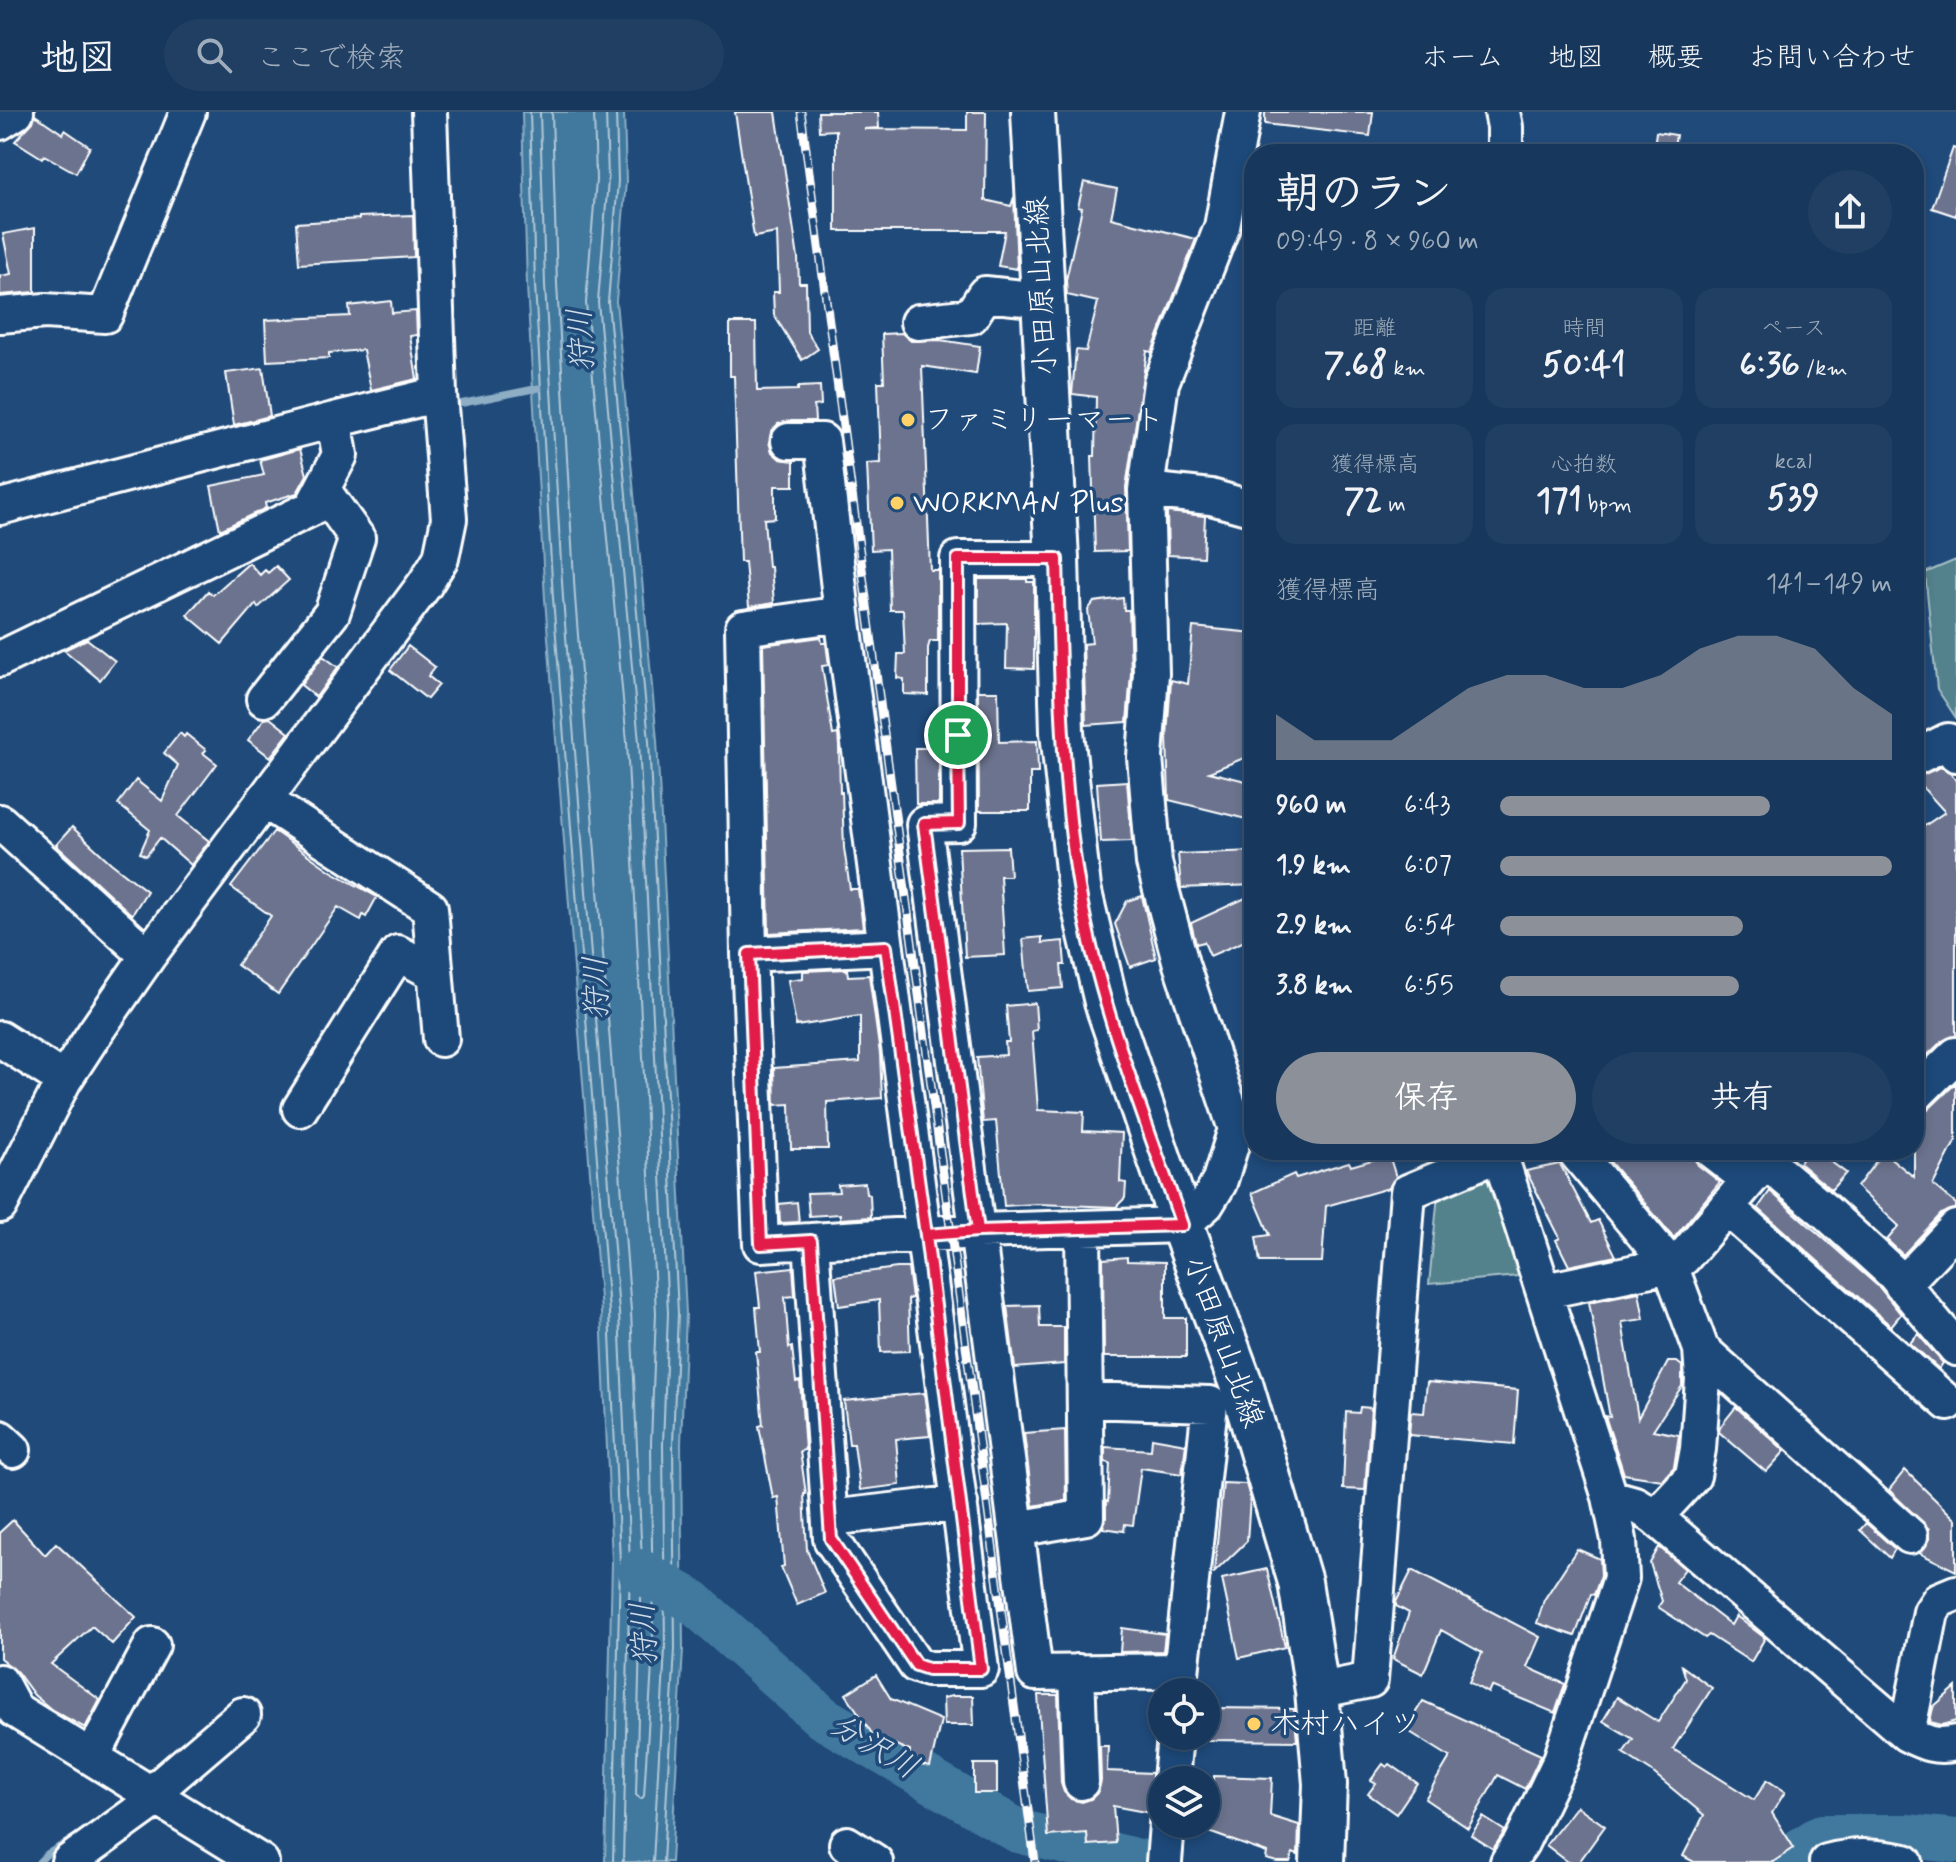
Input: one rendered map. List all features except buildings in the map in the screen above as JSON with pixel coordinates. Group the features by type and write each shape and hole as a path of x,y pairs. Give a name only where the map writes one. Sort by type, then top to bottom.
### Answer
{"main road":[{"name":"小田原山北線","path":"1033,112 1057,559 1062,732 1079,888 1106,1002 1182,1225 1241,1384 1300,1582 1317,1691 1325,1784 1322,1862"}],"street":[{"path":"0,122 16,112"},
{"path":"0,315 45,311 105,315 188,112"},
{"path":"0,1205 64,1080 148,956 425,584 441,558 449,519 439,394 429,112"},
{"path":"842,614 743,628 749,954 761,1244 978,1231 1182,1225 1206,1204 1219,1183 1236,1129 1181,964 1154,863 1145,757 1151,673 1146,490 1161,383 1222,227 1243,112"},
{"path":"1502,112 1505,144"},
{"path":"918,322 971,316 985,294 1043,300"},
{"path":"0,507 439,394"},
{"path":"0,659 312,508 340,455 334,420"},
{"path":"789,441 822,441 981,1669 928,1669 916,1665 831,1539 811,1241"},
{"path":"264,699 332,613 357,538 322,489"},
{"path":"1146,490 1211,497 1244,506"},
{"path":"1057,559 958,559 959,823 924,824 1035,1673 1077,1672 1148,1679"},
{"path":"1924,753 1948,741 1956,754"},
{"path":"265,801 430,908 441,1039"},
{"path":"0,822 148,956"},
{"path":"749,954 886,947"},
{"path":"300,1109 398,953 433,972"},
{"path":"0,1039 64,1080"},
{"path":"1924,1086 1956,1055"},
{"path":"1317,1691 1370,1680 1408,1192 1480,1160"},
{"path":"1501,1160 1610,1497 1619,1540 1621,1578 1561,1760 1521,1843 1508,1862"},
{"path":"1582,1160 1670,1265 1701,1349 1703,1379 1693,1476 1655,1517"},
{"path":"1545,1291 1670,1265 1683,1258 1763,1164 1825,1211 1902,1285 1956,1348"},
{"path":"1726,1207 1948,1403"},
{"path":"1016,1529 1086,1517 1083,1228"},
{"path":"1902,1285 1956,1228"},
{"path":"1701,1349 1910,1536"},
{"path":"1085,1400 1210,1404 1180,1678"},
{"path":"1610,1497 1635,1504 1655,1517 1907,1734 1927,1744 1942,1746 1956,1743"},
{"path":"830,1518 960,1503"},
{"path":"1907,1734 1931,1612 1939,1600 1956,1593"},
{"path":"92,1757 152,1645"},
{"path":"1077,1672 1081,1782"},
{"path":"0,1682 15,1710 156,1795 259,1862"},
{"path":"69,1862 156,1795 243,1715"},
{"path":"1164,1862 1166,1838"},
{"path":"847,1862 847,1844 875,1862"},
{"path":"1827,1862 1846,1857 1877,1856 1905,1862"}],"green space":[{"path":"1956,560 1956,718 1937,689 1925,573"},
{"path":"1490,1174 1518,1276 1429,1284 1438,1195"}],"water":[{"name":"狩川","path":"522,112 624,112 626,181 616,301 657,740 686,1314 681,1444 683,1649 671,1862 605,1862 612,1562 601,1312 545,599 527,286"}],"waterway":[{"path":"449,406 539,388"},
{"name":"分沢川","path":"640,1571 692,1601 823,1718 1018,1831 1143,1862"},
{"name":"分沢川","path":"1782,1862 1822,1836 1907,1836 1956,1841"},
{"path":"39,1862 74,1838"}],"railway":[{"path":"801,112 1035,1862"}],"place":[{"name":"ファミリーマート","path":"908,420"},
{"name":"WORKMAN Plus","path":"897,503"},
{"name":"木村ハイツ","path":"1254,1724"}],"route":[{"path":"958,735 958,559 1057,559 1062,732 1079,888 1106,1002 1182,1225 926,1235 981,1669 928,1669 916,1665 831,1539 811,1241 761,1244 749,954 886,947 926,1235 978,1231 924,824 959,823 958,735"}]}
